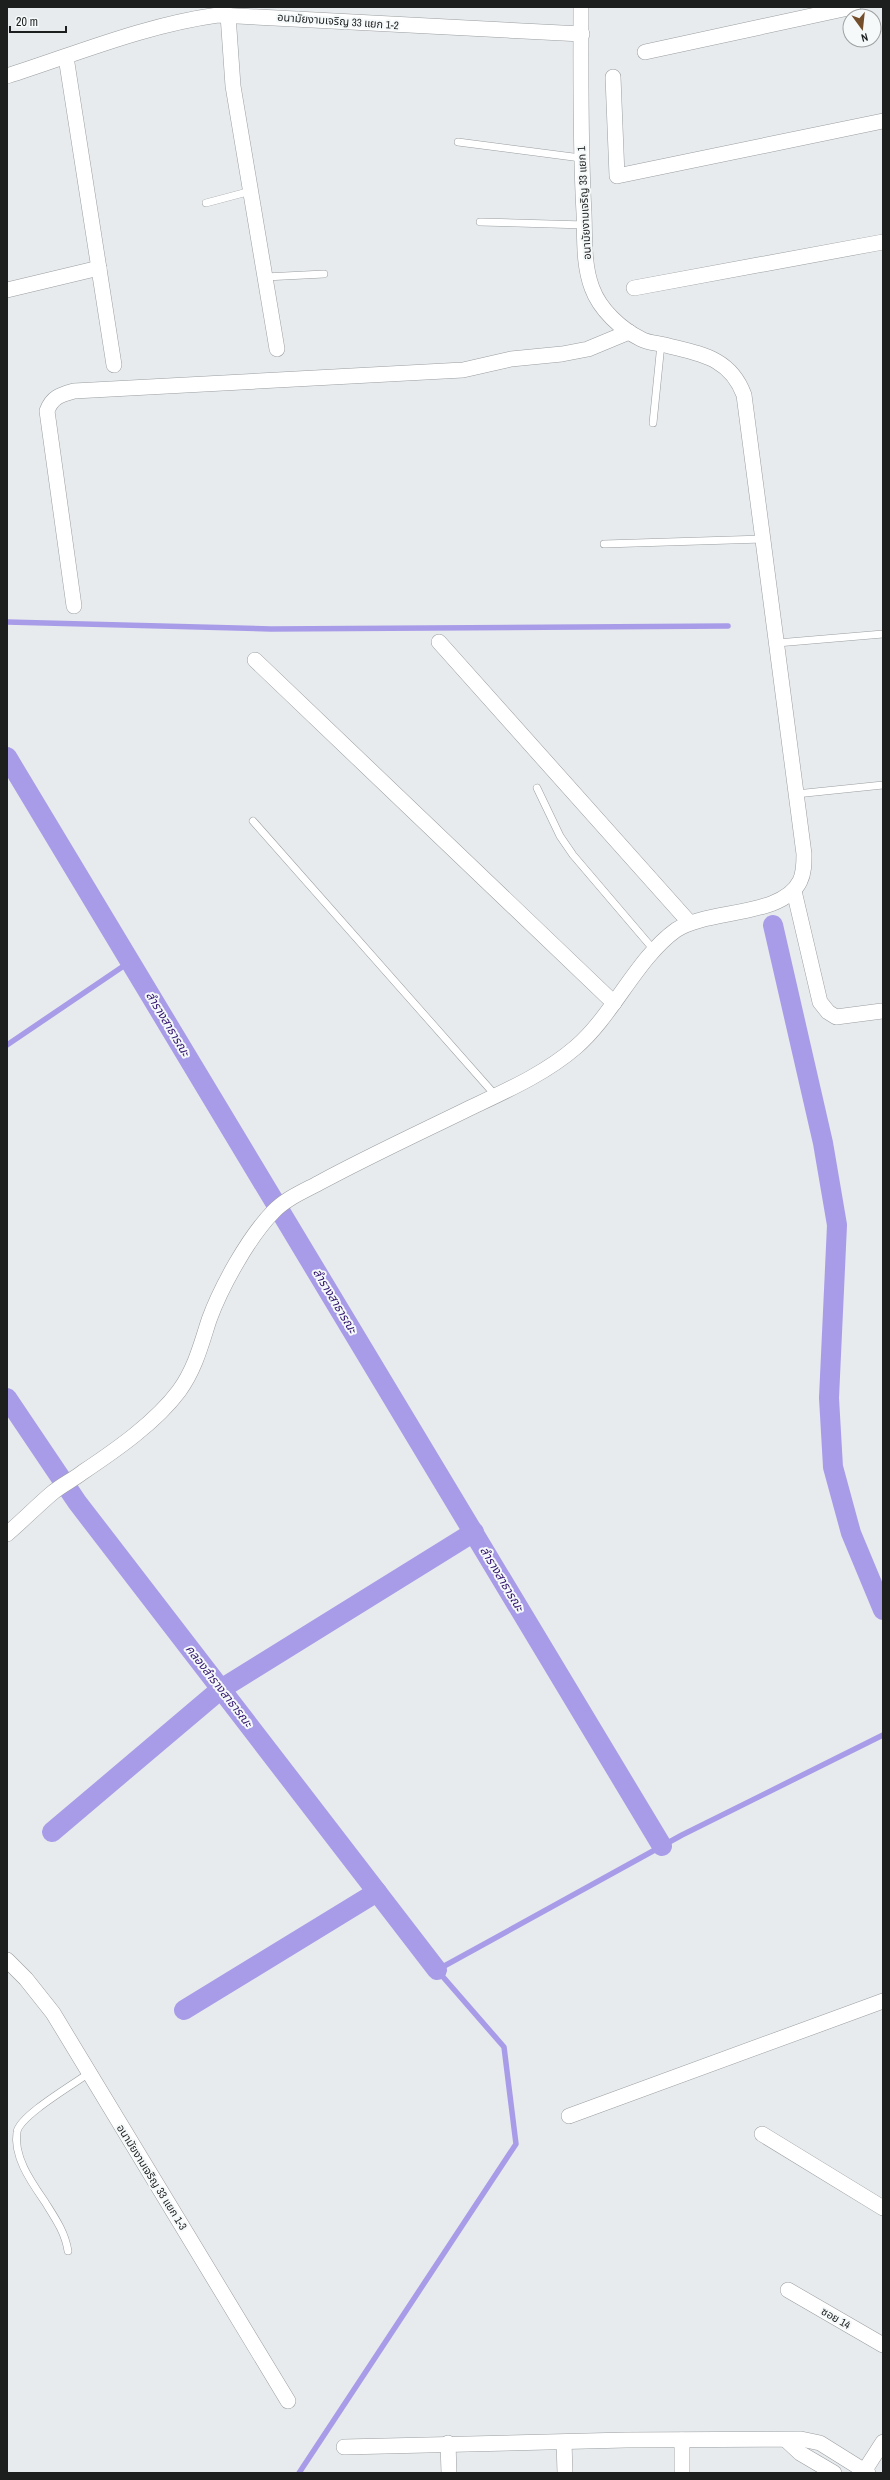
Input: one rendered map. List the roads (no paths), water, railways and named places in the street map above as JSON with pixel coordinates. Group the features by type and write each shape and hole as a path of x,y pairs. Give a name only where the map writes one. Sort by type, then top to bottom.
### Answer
{"street":[{"name":"อนามัยงามเจริญ 33 แยก 1","path":"582,7 580,100 581,158 586,264 592,289 602,306 629,332 643,340 718,361 730,370 739,382 744,395 777,643 804,870 794,891"},
{"path":"645,52 853,7"},
{"name":"อนามัยงามเจริญ 33 แยก 1-2","path":"7,76 165,25 191,19 228,15 582,34"},
{"path":"228,15 233,86 277,350"},
{"path":"66,57 114,365"},
{"path":"613,77 617,176 883,121"},
{"path":"634,288 883,242"},
{"path":"7,290 99,268"},
{"path":"74,606 47,411 50,401 60,395 74,391 463,370 511,359 562,354 588,349 629,332"},
{"path":"439,642 689,922"},
{"path":"255,660 614,1003"},
{"path":"7,1534 52,1493 84,1472 162,1412 180,1389 194,1367 210,1318 223,1288 254,1235 274,1210 291,1198 496,1096 560,1059 578,1045 614,1003 655,950 674,932 689,922 770,904 784,899 794,891 820,1002 828,1012 836,1017 882,1011"},
{"name":"อนามัยงามเจริญ 33 แยก 1-3","path":"7,1960 26,1979 53,2013 288,2401"},
{"path":"569,2116 883,2001"},
{"path":"762,2134 883,2208"},
{"name":"ซอย 14","path":"788,2290 883,2345"},
{"path":"682,2440 682,2473"},
{"path":"786,2440 800,2453 834,2473"},
{"path":"344,2447 448,2443 810,2440 820,2443 865,2472 883,2442"},
{"path":"564,2442 565,2473"},
{"path":"448,2443 449,2473"}],"lane":[{"path":"458,142 581,158"},
{"path":"206,203 251,191"},
{"path":"480,222 585,225"},
{"path":"265,277 324,274"},
{"path":"653,423 661,344"},
{"path":"604,544 763,539"},
{"path":"777,643 883,634"},
{"path":"796,794 883,785"},
{"path":"537,788 556,829 572,855 655,950"},
{"path":"253,821 496,1096"},
{"path":"68,2251 66,2236 30,2180 17,2150 16,2131 29,2114 89,2073"}],"waterway":[{"path":"7,622 271,629 728,626"},
{"name":"ลำรางสาธารณะ","path":"7,757 662,1846"},
{"path":"773,925 823,1143 837,1225 829,1398 833,1467 851,1533 883,1610"},
{"path":"7,1045 131,961"},
{"name":"คลองลำรางสาธารณะ","path":"7,1398 77,1502 437,1970"},
{"path":"52,1832 221,1689 474,1532"},
{"path":"299,2473 516,2144 504,2047 437,1970 682,1835 883,1735"},
{"path":"184,2010 377,1892"}]}
